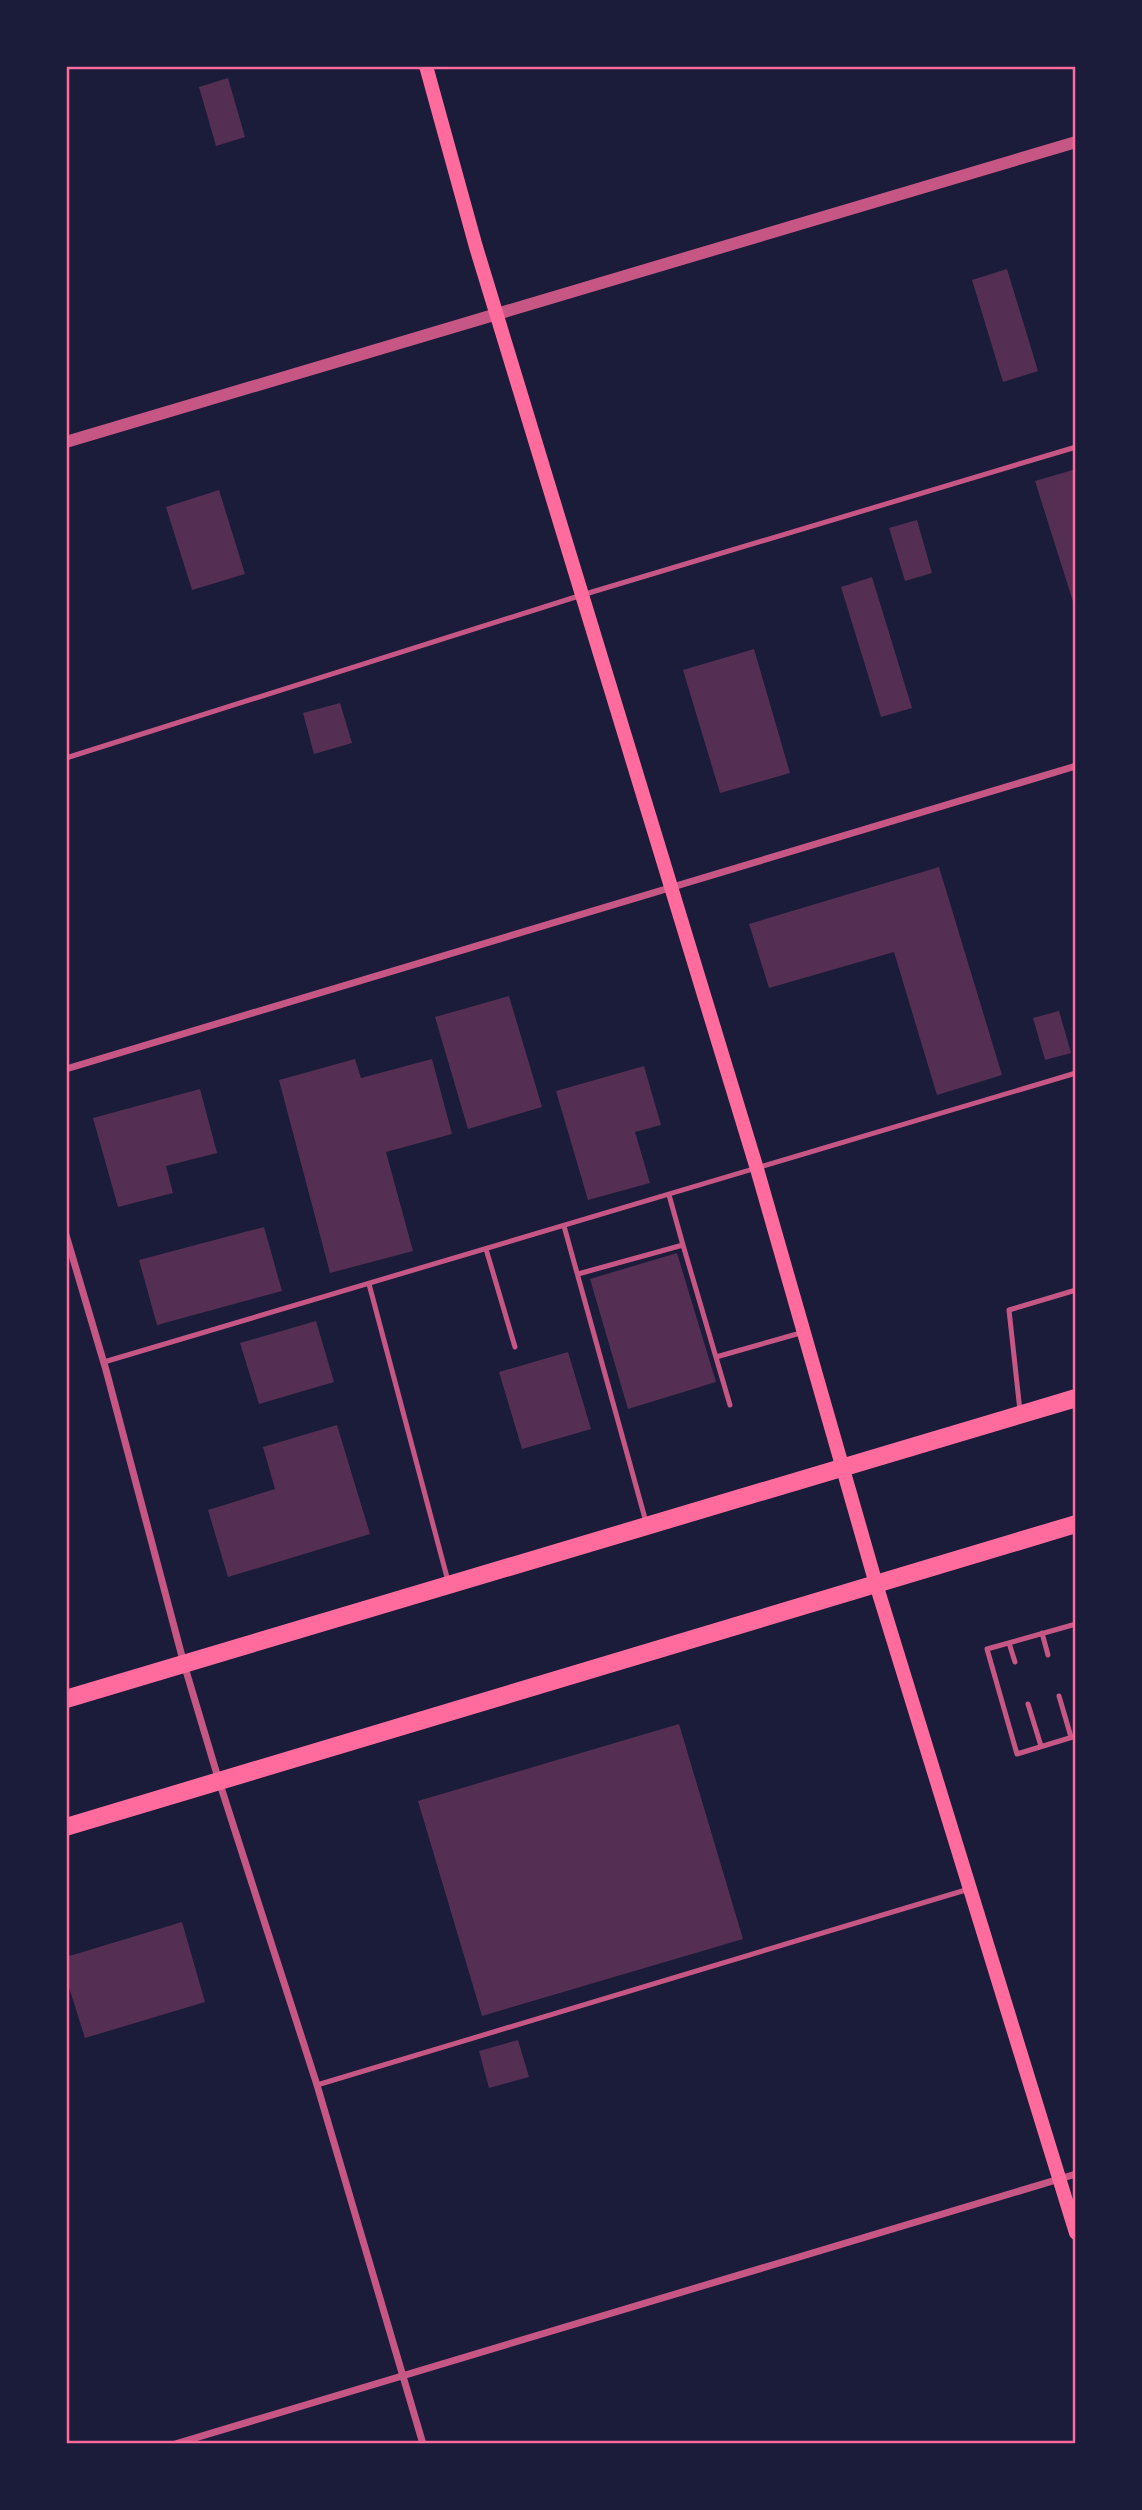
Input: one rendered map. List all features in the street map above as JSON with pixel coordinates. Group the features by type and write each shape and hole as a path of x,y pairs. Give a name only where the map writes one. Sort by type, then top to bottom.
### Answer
{"main road":[{"path":"426,66 497,316 757,1169 876,1584 1076,2233"},
{"path":"66,1699 1076,1398"},
{"path":"66,1827 1076,1524"}],"street":[{"path":"66,442 1076,142"},
{"path":"66,1069 1076,766"},
{"path":"66,1235 104,1362 184,1664 317,2085 423,2444"},
{"path":"175,2444 1076,2174"}],"lane":[{"path":"66,758 582,595 1076,447"},
{"path":"104,1362 1076,1073"},
{"path":"669,1195 730,1405"},
{"path":"565,1226 647,1525"},
{"path":"578,1274 683,1245"},
{"path":"486,1249 515,1347"},
{"path":"369,1284 449,1584"},
{"path":"1020,1414 1009,1310 1076,1290"},
{"path":"716,1357 804,1332"},
{"path":"1059,1696 1073,1737 1017,1754 987,1649 1076,1624"},
{"path":"1042,1633 1048,1655"},
{"path":"1009,1643 1015,1662"},
{"path":"1028,1704 1041,1746"},
{"path":"317,2085 969,1889"}],"building":[{"path":"228,78 245,137 216,146 199,87"},
{"path":"1007,269 1038,371 1003,382 972,280"},
{"path":"1076,469 1076,608 1075,608 1035,481"},
{"path":"219,490 245,574 192,590 166,507"},
{"path":"917,520 932,573 905,581 889,528"},
{"path":"872,577 912,708 881,717 841,587"},
{"path":"754,649 790,773 720,793 683,670"},
{"path":"340,703 352,743 314,754 303,713"},
{"path":"939,867 1002,1075 937,1095 894,952 769,988 749,924"},
{"path":"509,996 542,1107 468,1129 435,1017"},
{"path":"1059,1011 1071,1053 1045,1060 1033,1018"},
{"path":"355,1059 361,1078 432,1059 452,1134 386,1152 413,1251 330,1273 279,1080"},
{"path":"644,1066 661,1125 635,1132 650,1183 588,1200 556,1091"},
{"path":"200,1089 217,1153 166,1166 173,1193 118,1207 93,1118"},
{"path":"264,1227 282,1291 157,1325 139,1260"},
{"path":"677,1253 716,1382 628,1409 590,1279"},
{"path":"316,1321 334,1382 259,1404 240,1343"},
{"path":"568,1352 591,1429 522,1449 499,1372"},
{"path":"337,1425 370,1534 228,1577 208,1510 275,1489 263,1447"},
{"path":"679,1724 743,1939 482,2016 418,1801"},
{"path":"182,1922 205,2002 85,2038 66,1978 66,1957"},
{"path":"518,2040 529,2077 489,2088 479,2051"}]}
